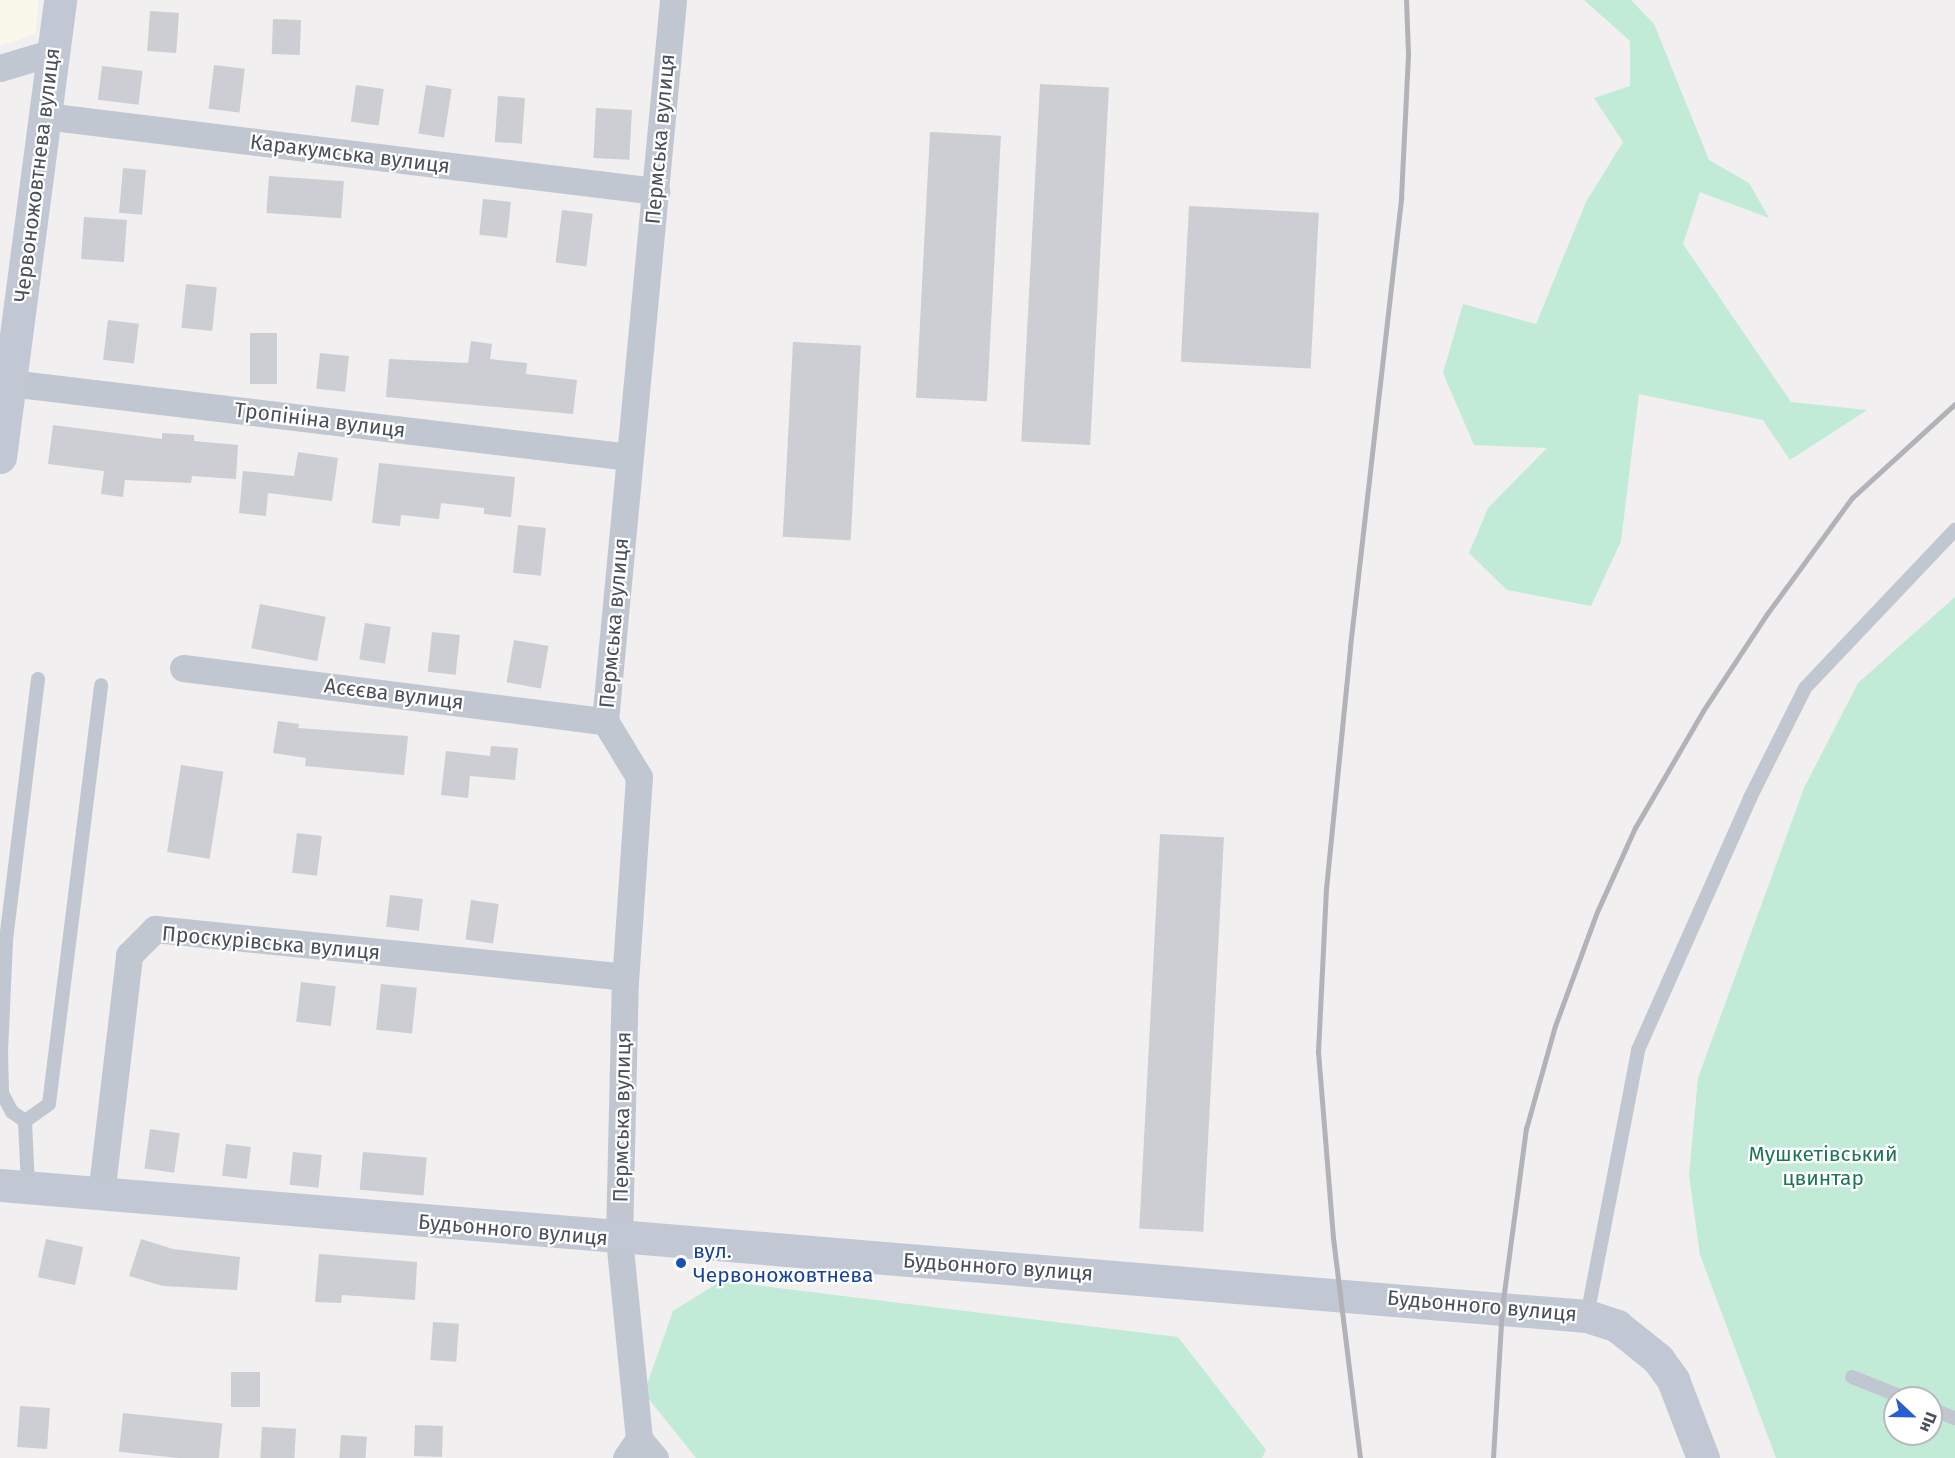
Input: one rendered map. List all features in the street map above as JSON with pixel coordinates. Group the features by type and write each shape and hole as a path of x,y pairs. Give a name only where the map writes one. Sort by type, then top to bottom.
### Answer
{"main road":[{"name":"Червоножовтнева вулиця","path":"0,457 10,383 10,305 45,116 60,0"},
{"name":"Будьонного вулиця","path":"14,1186 619,1239 1340,1293 1587,1316 1617,1326 1658,1359 1673,1380 1703,1458"}],"street":[{"name":"Пермська вулиця","path":"640,1452 619,1239 626,977 639,777 605,721 674,0"},
{"path":"0,68 53,52"},
{"name":"Каракумська вулиця","path":"45,116 656,191"},
{"name":"Тропініна вулиця","path":"10,383 630,457"},
{"name":"Асєєва вулиця","path":"183,668 605,721"},
{"name":"Проскурівська вулиця","path":"101,1195 129,955 155,929 626,977"}],"lane":[{"path":"1587,1316 1638,1050 1750,798 1805,688 1955,530"},
{"path":"25,1121 12,1112 2,1093 1,1052 6,940 38,679"},
{"path":"14,1186 25,1121 48,1104 101,685"},
{"path":"1852,1377 1883,1389"}],"shaded area":[{"path":"0,0 39,0 35,34 0,46"}],"green space":[{"path":"1584,0 1631,0 1654,24 1709,160 1749,183 1769,218 1700,192 1683,244 1791,402 1867,410 1790,460 1763,420 1639,394 1621,541 1591,606 1507,590 1469,553 1488,508 1547,448 1474,445 1443,373 1463,304 1536,324 1586,202 1623,142 1594,98 1630,86 1630,41"},
{"name":"Мушкетівський цвинтар","path":"1955,597 1955,1458 1776,1458 1700,1255 1689,1175 1698,1078 1804,788 1858,683"},
{"path":"721,1281 1178,1337 1266,1450 1262,1458 696,1458 644,1393 673,1311"}],"building":[{"path":"150,11 179,13 176,53 147,51"},
{"path":"273,19 301,20 300,55 272,54"},
{"path":"214,65 245,69 239,112 209,109"},
{"path":"102,66 143,71 139,105 98,100"},
{"path":"1040,84 1109,88 1090,445 1021,442"},
{"path":"356,85 384,89 379,126 351,122"},
{"path":"426,85 452,89 444,137 418,133"},
{"path":"498,96 525,98 522,144 495,142"},
{"path":"596,108 632,110 629,160 593,158"},
{"path":"930,132 1001,136 987,401 916,398"},
{"path":"123,168 146,170 142,215 119,213"},
{"path":"269,176 344,181 341,218 266,213"},
{"path":"483,199 511,202 507,238 479,235"},
{"path":"1189,206 1319,213 1311,369 1181,362"},
{"path":"562,210 593,214 586,266 556,263"},
{"path":"84,217 127,220 124,262 81,259"},
{"path":"186,284 217,287 212,331 181,328"},
{"path":"108,320 139,324 134,363 103,360"},
{"path":"250,333 277,333 277,384 250,384"},
{"path":"471,341 492,344 490,359 527,363 526,374 577,380 573,414 386,397 389,359 468,363"},
{"path":"793,342 861,346 851,540 783,537"},
{"path":"320,353 349,356 345,392 316,389"},
{"path":"53,425 162,439 162,433 194,435 194,441 238,445 236,479 192,476 191,483 125,480 123,497 101,494 104,471 48,464"},
{"path":"298,452 338,458 332,501 268,493 266,516 239,513 243,471 294,476"},
{"path":"379,463 515,477 511,517 484,514 484,508 441,503 439,519 401,515 400,526 372,523"},
{"path":"518,525 546,528 541,576 513,573"},
{"path":"260,604 326,617 317,661 251,648"},
{"path":"365,623 391,627 385,664 359,660"},
{"path":"432,632 460,635 456,675 428,672"},
{"path":"514,640 548,646 541,688 507,682"},
{"path":"278,721 299,724 298,728 408,736 404,775 305,766 306,758 273,753"},
{"path":"491,746 518,748 515,780 470,776 468,798 441,795 446,751 490,756"},
{"path":"181,765 223,772 210,859 167,852"},
{"path":"297,833 322,836 317,876 292,873"},
{"path":"1160,834 1224,837 1203,1232 1139,1228"},
{"path":"390,895 423,899 419,931 386,927"},
{"path":"471,900 499,904 493,944 465,940"},
{"path":"301,982 336,986 331,1026 296,1022"},
{"path":"381,984 417,988 412,1034 376,1030"},
{"path":"150,1129 180,1133 174,1173 144,1169"},
{"path":"226,1144 251,1147 247,1179 222,1176"},
{"path":"293,1152 322,1155 318,1188 290,1185"},
{"path":"363,1152 427,1158 423,1195 360,1190"},
{"path":"46,1239 83,1247 75,1285 38,1277"},
{"path":"141,1239 173,1249 240,1257 237,1290 163,1286 129,1276"},
{"path":"319,1254 417,1262 415,1300 342,1295 341,1303 315,1302"},
{"path":"433,1322 459,1324 456,1362 430,1360"},
{"path":"231,1372 260,1372 260,1407 231,1407"},
{"path":"20,1406 50,1408 47,1449 17,1447"},
{"path":"123,1413 222,1423 219,1458 178,1458 119,1452"},
{"path":"415,1425 443,1426 442,1457 414,1456"},
{"path":"262,1427 296,1429 294,1458 260,1458"},
{"path":"341,1435 367,1437 365,1458 339,1458"}],"railway":[{"path":"1360,1458 1333,1238 1318,1052 1326,889 1350,647 1401,198 1408,54 1406,0"},
{"path":"1493,1458 1502,1308 1526,1129 1555,1026 1597,912 1635,828 1703,711 1767,614 1852,498 1955,404"}],"place":[{"name":"вул. Червоножовтнева","path":"681,1263"}]}
